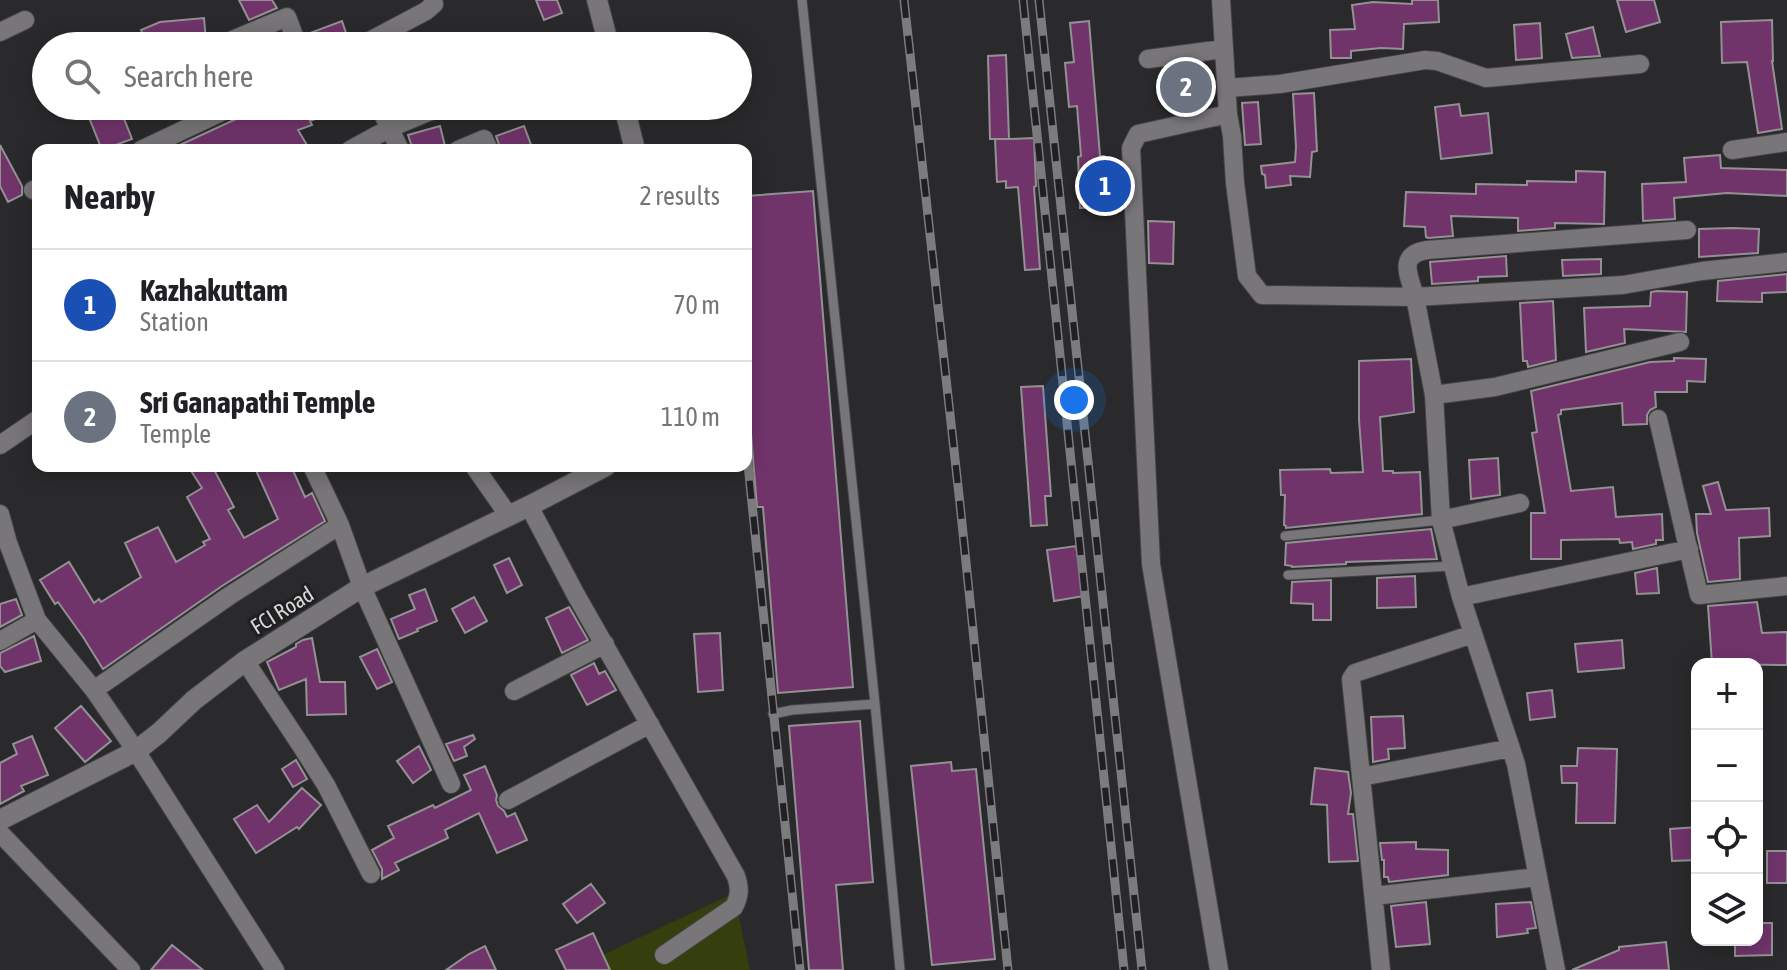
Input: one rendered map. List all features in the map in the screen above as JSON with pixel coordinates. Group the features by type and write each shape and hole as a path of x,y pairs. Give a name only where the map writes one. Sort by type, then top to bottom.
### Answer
{"street":[{"path":"386,32 426,11 434,4 433,0"},
{"path":"597,0 605,32"},
{"path":"1221,0 1228,114 1247,276 1262,295 1415,297 1623,285 1702,271 1787,262"},
{"path":"251,32 287,17 293,32"},
{"path":"0,32 25,20"},
{"path":"1148,59 1223,49"},
{"path":"1227,88 1280,84 1425,60 1437,61 1486,78 1640,64"},
{"path":"1219,970 1151,564 1131,148 1138,134 1228,114"},
{"path":"154,144 204,120"},
{"path":"386,120 397,144"},
{"path":"361,144 409,120"},
{"path":"628,120 634,144"},
{"path":"1732,150 1787,142"},
{"path":"1556,970 1516,764 1461,597 1441,520 1434,395 1407,265 1409,258 1419,251 1687,230"},
{"path":"1434,395 1495,387 1680,342"},
{"path":"1658,419 1699,595 1787,586"},
{"path":"0,445 32,423"},
{"path":"315,472 340,525 362,587 451,784"},
{"path":"478,472 509,516"},
{"name":"FCI Road","path":"0,820 136,751 245,661 362,587 594,472"},
{"path":"1441,520 1520,503"},
{"path":"529,506 736,876 739,896 734,907 664,955"},
{"path":"0,514 37,620 94,690 136,751 275,970"},
{"path":"94,690 229,596 340,525"},
{"path":"1461,597 1689,549"},
{"path":"0,641 37,620"},
{"path":"1381,970 1351,679 1355,673 1473,634"},
{"path":"514,691 605,644"},
{"path":"245,661 326,785 371,874"},
{"path":"508,800 650,724"},
{"path":"1361,777 1511,748"},
{"path":"0,833 131,970"},
{"path":"1374,896 1538,877"}],"lane":[{"path":"802,0 900,970"},
{"path":"1285,536 1441,520"},
{"path":"1288,575 1452,566"},
{"path":"773,714 875,704"}],"green space":[{"path":"734,893 750,970 571,970"}],"building":[{"path":"239,0 272,0 277,8 249,20"},
{"path":"536,0 557,0 562,13 544,20"},
{"path":"1412,0 1438,0 1439,22 1404,24 1403,49 1351,51 1351,58 1331,58 1330,30 1355,29 1352,5 1373,2 1412,4"},
{"path":"1617,0 1654,0 1660,22 1626,32"},
{"path":"204,18 205,32 142,32 160,22"},
{"path":"1772,20 1772,61 1782,129 1758,133 1747,62 1722,63 1721,22"},
{"path":"342,21 346,32 313,32"},
{"path":"1089,21 1100,156 1104,156 1106,207 1080,208 1078,157 1081,156 1077,106 1069,107 1065,63 1074,62 1070,23"},
{"path":"1540,23 1542,58 1516,60 1514,25"},
{"path":"1593,27 1600,56 1572,58 1566,34"},
{"path":"1006,55 1009,139 1034,138 1040,269 1025,270 1018,187 1006,188 1006,181 997,182 995,139 990,139 988,56"},
{"path":"1314,93 1317,151 1312,152 1310,177 1290,176 1291,185 1266,188 1261,166 1295,162 1293,94"},
{"path":"1258,102 1261,144 1245,145 1242,103"},
{"path":"1459,104 1461,116 1488,113 1492,153 1441,159 1435,107"},
{"path":"90,120 125,120 132,139 118,144 100,144"},
{"path":"234,120 312,120 312,125 298,130 306,144 182,144"},
{"path":"440,126 444,144 411,144 408,135"},
{"path":"524,126 531,144 499,144 496,136"},
{"path":"0,145 22,186 22,195 8,202 0,186"},
{"path":"1720,155 1721,168 1787,170 1787,196 1727,193 1674,198 1675,219 1643,221 1642,184 1686,182 1684,158"},
{"path":"1576,171 1605,172 1604,224 1555,223 1555,228 1518,231 1518,218 1451,216 1453,236 1428,238 1425,227 1404,226 1406,192 1476,194 1476,184 1576,182"},
{"path":"813,191 853,687 778,693 763,507 757,507 752,446 752,196"},
{"path":"1148,221 1174,222 1173,264 1149,263"},
{"path":"1699,229 1759,229 1758,253 1699,257"},
{"path":"1506,256 1507,276 1432,284 1430,262"},
{"path":"1601,259 1601,274 1563,276 1562,260"},
{"path":"1787,274 1787,292 1762,293 1762,302 1717,301 1718,281"},
{"path":"1651,292 1687,292 1686,332 1624,329 1625,343 1586,352 1584,308 1650,306"},
{"path":"1553,301 1556,360 1528,367 1527,361 1523,361 1520,303"},
{"path":"1674,358 1706,359 1705,382 1687,381 1687,392 1655,392 1656,407 1647,415 1647,424 1623,425 1622,403 1561,410 1558,415 1571,491 1613,487 1616,517 1662,514 1663,540 1633,549 1632,542 1620,543 1619,539 1561,540 1561,559 1531,559 1531,513 1545,513 1532,433 1537,432 1531,391 1650,362 1674,361"},
{"path":"1411,359 1414,412 1380,417 1383,471 1420,472 1422,514 1286,528 1285,495 1281,495 1280,470 1363,472 1359,361"},
{"path":"1043,386 1051,496 1045,496 1047,525 1031,526 1021,387"},
{"path":"1498,458 1500,495 1471,499 1469,460"},
{"path":"192,472 215,472 234,507 228,510 244,538 278,519 257,472 294,472 305,497 312,493 325,521 222,586 103,669 40,580 69,562 94,603 99,599 101,602 141,577 125,543 158,527 176,562 210,539 187,497 202,488"},
{"path":"1718,482 1726,510 1769,508 1770,536 1739,538 1740,579 1708,582 1696,514 1711,514 1703,486"},
{"path":"1431,529 1437,559 1285,565 1286,543"},
{"path":"1076,546 1084,596 1054,601 1047,550"},
{"path":"509,558 522,585 507,593 494,565"},
{"path":"1657,568 1659,593 1637,594 1635,573"},
{"path":"1415,576 1416,607 1377,608 1377,578"},
{"path":"1331,580 1331,620 1313,620 1313,604 1291,603 1292,582"},
{"path":"425,589 437,621 399,639 391,619 415,609 409,595"},
{"path":"474,597 487,621 465,633 452,609"},
{"path":"16,599 22,615 0,627 0,604"},
{"path":"1757,602 1762,633 1787,632 1787,665 1763,665 1763,658 1712,658 1708,606"},
{"path":"569,607 588,640 562,653 546,618"},
{"path":"720,633 723,690 698,692 694,634"},
{"path":"34,636 41,661 5,672 0,666 0,653"},
{"path":"312,638 320,682 345,682 346,714 307,715 306,679 279,690 267,662 303,640"},
{"path":"1622,640 1624,668 1578,672 1575,644"},
{"path":"377,649 392,682 377,689 360,657"},
{"path":"594,663 599,674 605,671 616,690 587,705 571,675"},
{"path":"1552,690 1555,717 1530,720 1527,693"},
{"path":"81,706 111,741 85,762 55,728"},
{"path":"1403,716 1405,748 1388,749 1389,759 1373,762 1371,717"},
{"path":"860,721 873,882 836,885 843,970 809,970 789,726"},
{"path":"473,735 475,739 464,747 467,756 454,761 446,744"},
{"path":"32,736 48,775 21,786 24,791 0,804 0,763 17,754 13,744"},
{"path":"419,746 431,770 413,783 397,761"},
{"path":"1578,748 1617,749 1615,823 1576,823 1577,783 1562,783 1561,766 1577,766"},
{"path":"296,760 307,779 293,787 282,769"},
{"path":"951,762 952,771 976,769 995,959 932,965 911,766"},
{"path":"485,766 497,795 498,806 507,817 515,813 527,840 497,853 479,813 445,830 448,838 395,863 399,870 382,879 382,869 372,850 394,838 388,826 471,790 464,775"},
{"path":"1315,768 1348,772 1351,793 1348,814 1353,814 1358,861 1329,862 1327,805 1311,804"},
{"path":"302,788 321,805 299,829 297,827 256,853 234,819 257,805 269,822"},
{"path":"1691,827 1691,860 1672,861 1670,829"},
{"path":"1416,842 1416,849 1448,850 1448,875 1389,882 1388,877 1384,877 1380,843"},
{"path":"1767,851 1787,851 1787,883 1767,883"},
{"path":"591,884 605,903 577,923 563,904"},
{"path":"1426,902 1430,944 1396,947 1391,906"},
{"path":"1531,902 1536,928 1527,929 1528,933 1497,937 1496,904"},
{"path":"1763,923 1772,923 1772,955 1735,956 1735,946 1763,946"},
{"path":"593,933 610,970 566,970 556,950"},
{"path":"1666,942 1669,970 1572,970 1619,950 1619,947"},
{"path":"172,945 203,970 151,970"},
{"path":"485,946 496,970 446,970 469,954"}],"railway":[{"path":"904,0 1008,970"},
{"path":"1023,0 1124,970"},
{"path":"1039,0 1142,970"},
{"path":"749,472 800,970"}],"place":[{"name":"Sri Ganapathi Temple","path":"1186,87"},
{"name":"Kazhakuttam","path":"1105,186"}]}
